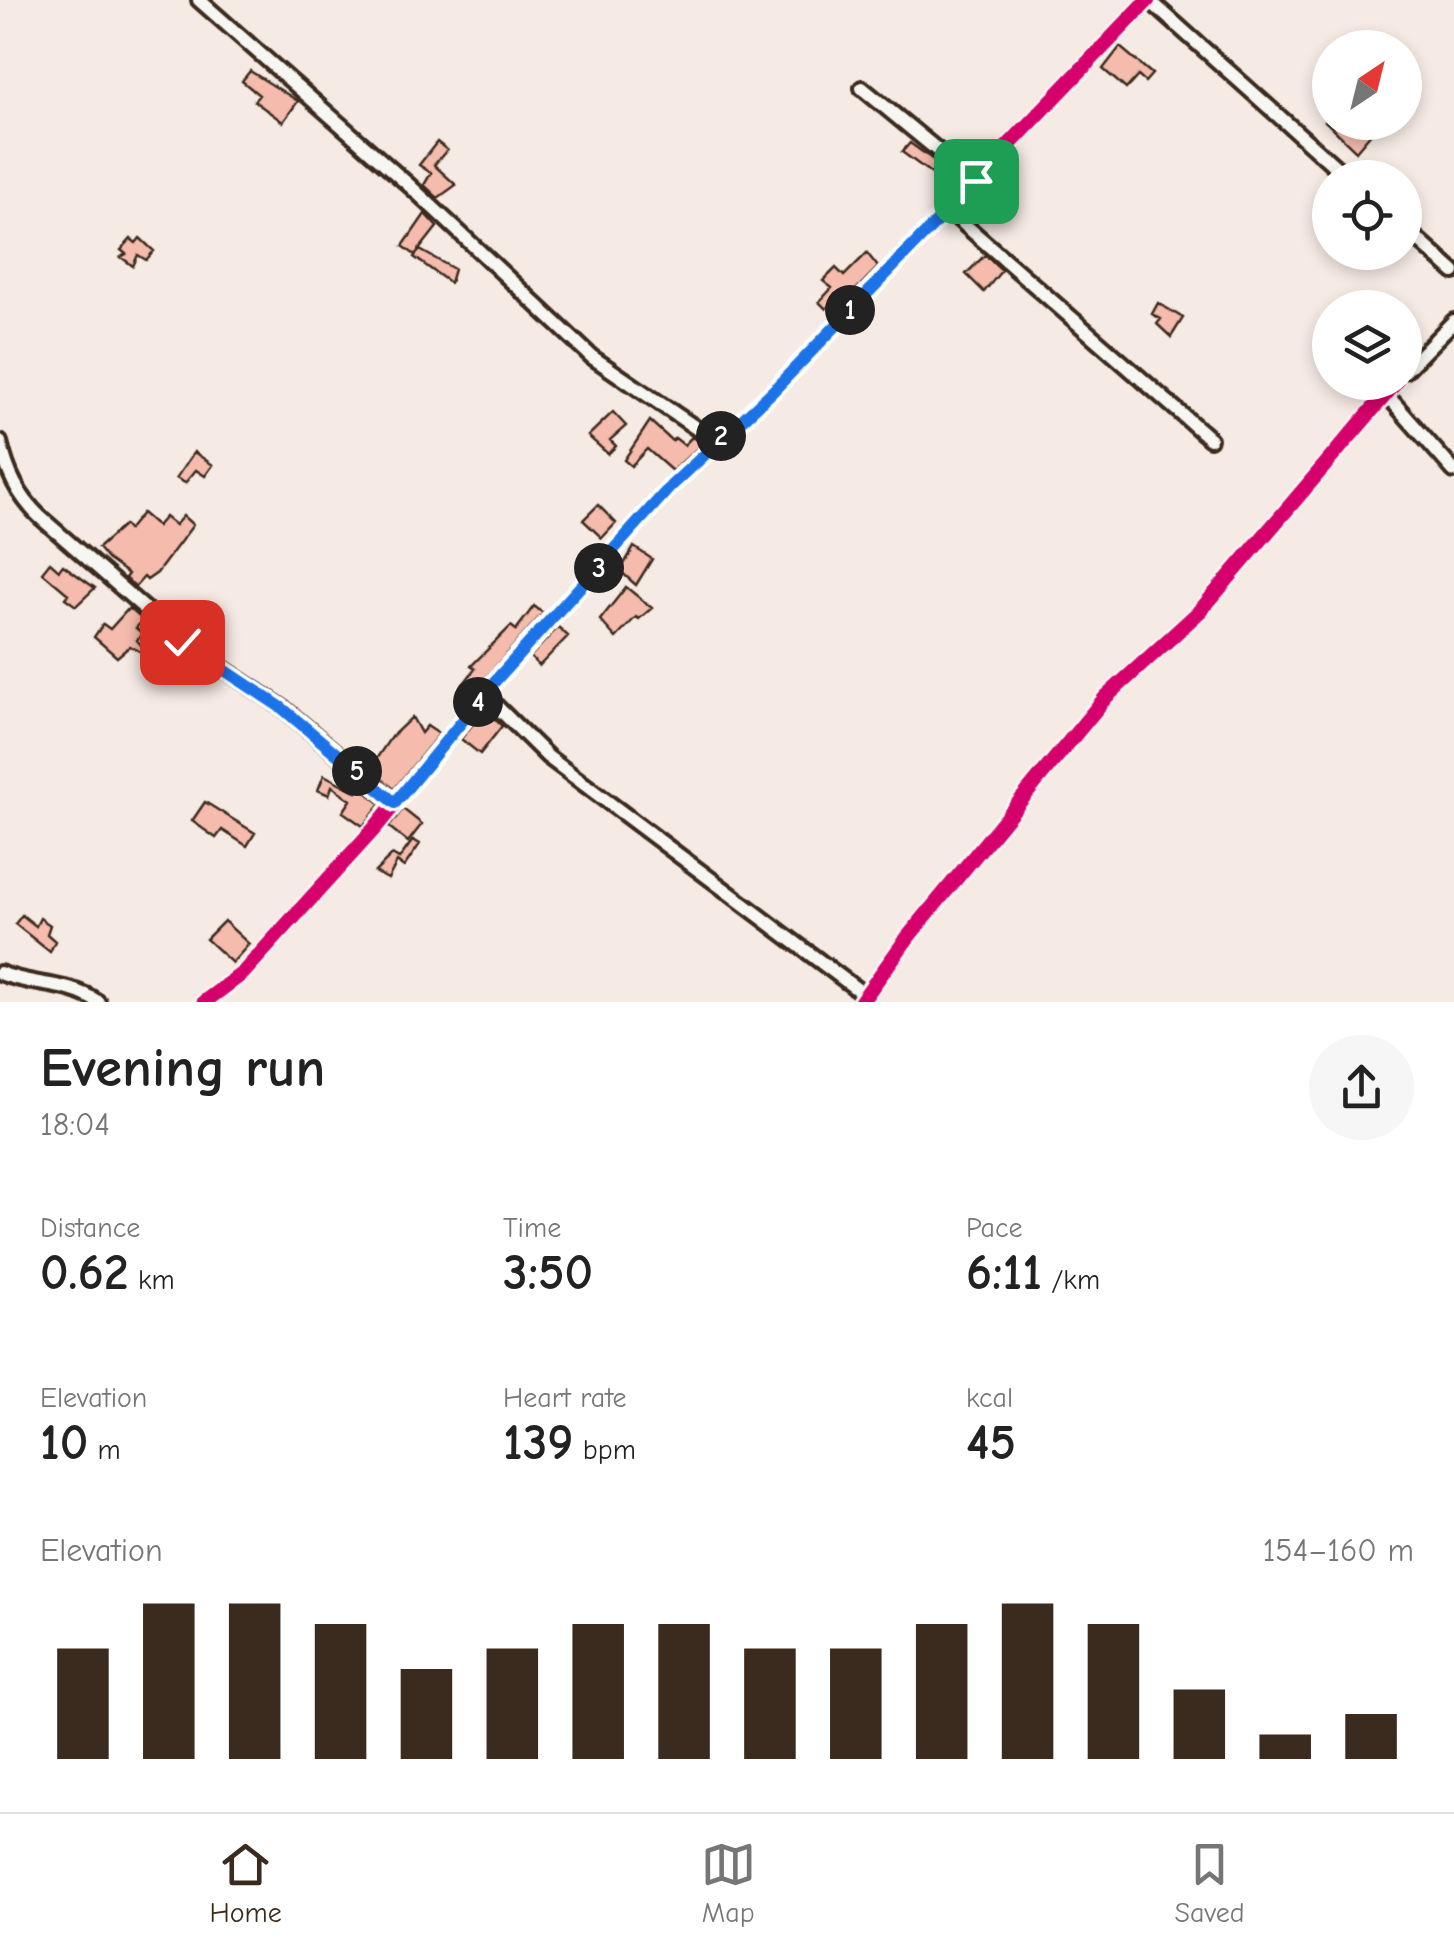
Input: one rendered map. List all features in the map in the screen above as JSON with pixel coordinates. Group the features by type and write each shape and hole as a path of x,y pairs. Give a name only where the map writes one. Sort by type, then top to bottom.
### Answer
{"street":[{"path":"199,0 410,186 592,356 715,441"},
{"path":"204,1002 243,973 395,803 484,694 715,441 772,392 1149,0 1328,160"},
{"path":"862,88 976,181"},
{"path":"948,210 1210,439"},
{"path":"1422,243 1454,272"},
{"path":"1422,354 1454,321"},
{"path":"484,694 548,757 863,999 908,936 1106,697 1200,611 1381,400"},
{"path":"1391,400 1454,471"},
{"path":"0,442 3,469 32,509 182,642 282,708 395,803"},
{"path":"0,973 14,979 64,984 98,1002"}],"building":[{"path":"1120,47 1152,74 1145,82 1138,76 1126,89 1103,69"},
{"path":"250,71 298,101 283,122 254,101 259,95 242,81"},
{"path":"1345,140 1365,140 1356,151"},
{"path":"437,142 447,150 434,165 456,185 438,198 424,185 431,173 419,165"},
{"path":"910,143 943,167 936,177 902,152"},
{"path":"425,214 437,227 415,255 403,246"},
{"path":"140,238 154,251 146,260 138,255 133,266 121,257 126,254 121,250 131,239 136,243"},
{"path":"420,250 454,269 450,283 414,257"},
{"path":"867,253 878,267 837,309 831,303 826,309 819,302 832,288 823,281 836,268 844,276"},
{"path":"985,255 1002,270 984,292 966,274"},
{"path":"1158,303 1183,318 1171,337 1157,324 1161,319 1152,314"},
{"path":"613,412 626,426 610,440 616,446 608,454 588,436"},
{"path":"650,421 672,441 675,438 684,445 692,437 702,444 672,471 647,449 631,466 624,460"},
{"path":"194,452 213,465 205,476 196,470 185,483 176,478"},
{"path":"598,505 616,523 602,538 583,520"},
{"path":"142,513 157,526 165,517 175,525 183,516 193,525 157,573 147,580 144,577 135,587 125,578 128,574 98,548 124,525 128,530"},
{"path":"634,547 652,559 636,585 620,571"},
{"path":"50,562 59,570 63,565 95,588 76,606 42,572"},
{"path":"626,587 652,608 639,619 636,617 616,638 600,620"},
{"path":"534,606 543,613 471,694 461,687 475,669 471,666 511,626 516,630"},
{"path":"129,608 143,620 136,628 143,634 137,640 152,658 130,646 117,657 94,637 103,624 110,629"},
{"path":"558,627 568,636 539,666 530,657"},
{"path":"485,709 502,726 480,754 461,739"},
{"path":"412,717 421,733 427,726 439,734 394,789 363,763 366,760 372,765 391,737"},
{"path":"324,775 357,792 360,787 381,804 363,826 343,812 351,800 332,786 329,795 318,790"},
{"path":"205,802 255,833 247,846 222,830 216,838 192,821"},
{"path":"403,809 422,824 408,842 389,827"},
{"path":"413,840 420,844 404,867 397,862 388,879 375,872 392,855 399,859"},
{"path":"22,915 36,926 40,918 50,925 47,934 55,941 50,952 15,924"},
{"path":"224,921 249,944 232,963 206,939"}],"cycle path":[{"path":"204,1002 243,973 374,829 496,680 671,486 772,392 1148,0"},
{"path":"861,1002 908,937 1106,697 1200,611 1381,400"}],"route":[{"path":"182,642 239,676 282,708 395,803 496,680 671,486 772,392 976,181"}]}
